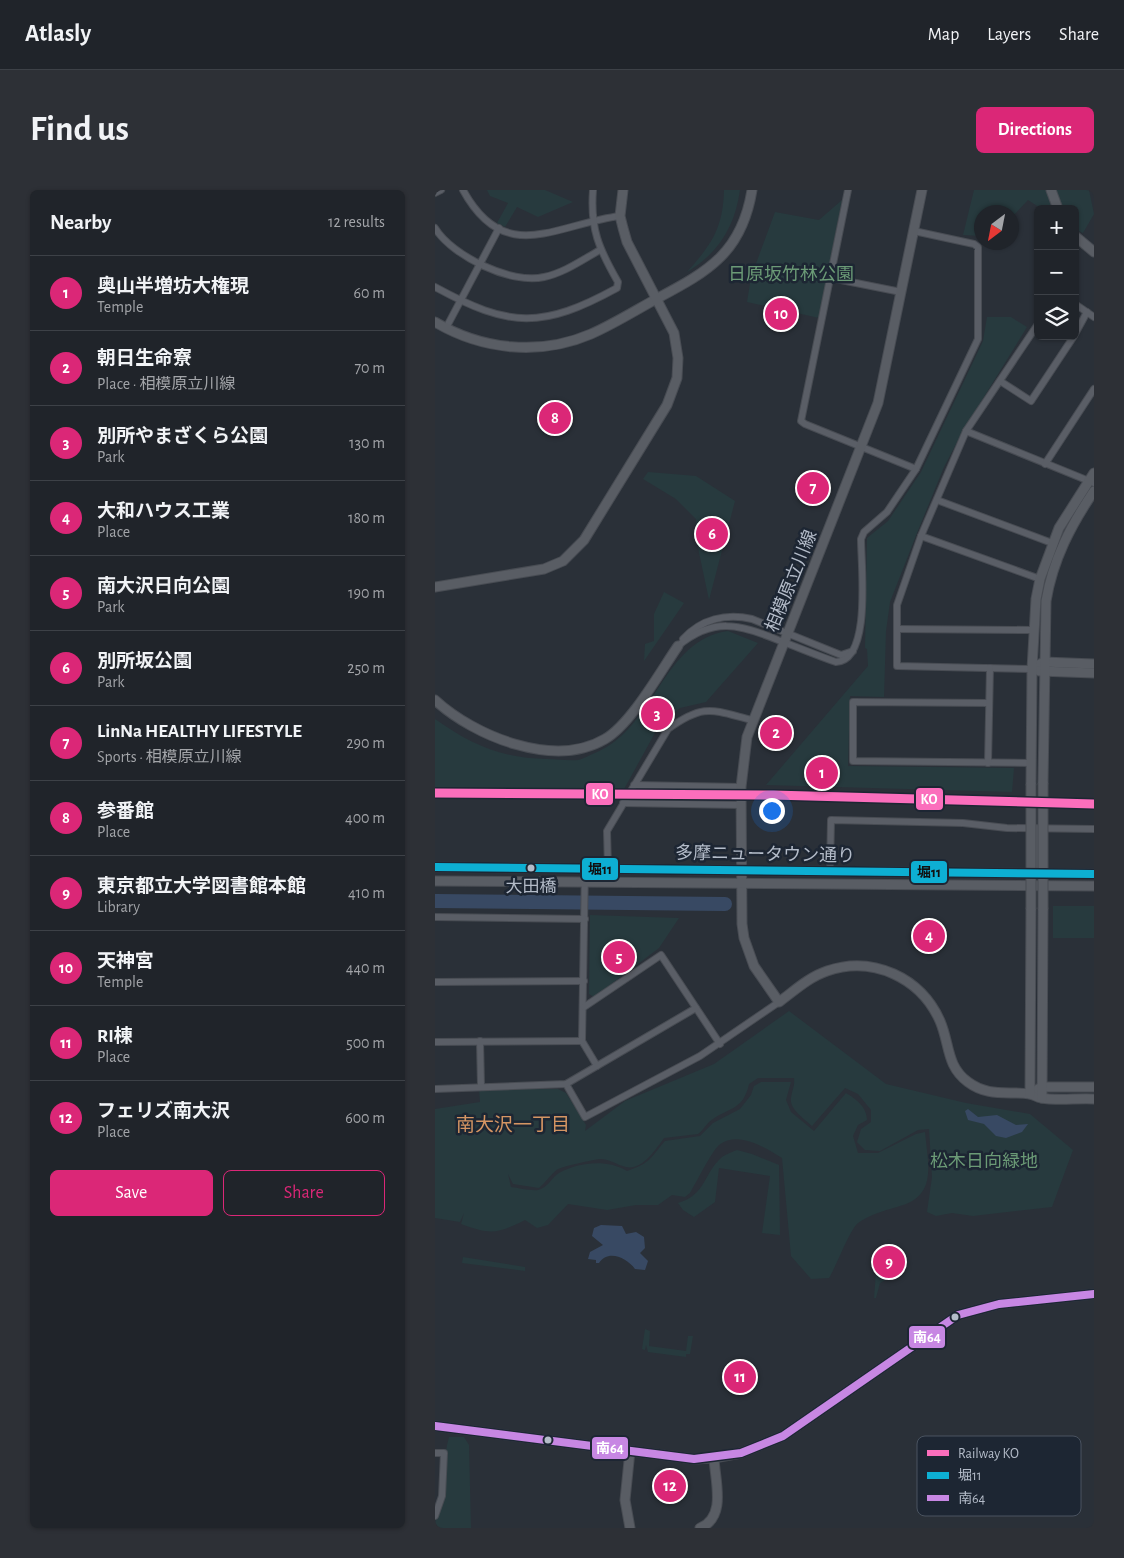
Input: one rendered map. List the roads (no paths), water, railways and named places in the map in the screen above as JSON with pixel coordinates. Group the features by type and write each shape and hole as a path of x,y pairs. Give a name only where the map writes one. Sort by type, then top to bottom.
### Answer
{"street":[{"path":"435,192 441,190"},
{"path":"463,190 480,215 499,228 523,237 533,237 592,219 620,216"},
{"path":"435,287 480,310 527,318 557,316 583,306 617,288 618,282 600,250 592,219 593,190"},
{"path":"435,587 544,569 563,561 584,540 667,405 677,378 678,358 676,339 627,242 620,216 623,190"},
{"path":"435,322 473,339 497,346 546,346 590,335 704,273 722,257 743,225 752,190"},
{"path":"848,190 801,421 916,469"},
{"name":"相模原立川線","path":"779,1002 762,980 748,952 742,924 741,787 743,752 752,720 862,448 881,391 922,190"},
{"path":"1051,190 1056,205"},
{"path":"435,228 451,245 480,264 499,273 525,278 543,278 560,272 600,250"},
{"path":"446,328 499,228"},
{"path":"435,700 464,724 496,739 529,747 564,750 580,748 605,739 621,726 689,632 701,624 720,617 736,616 752,619 786,637 841,655 854,650 862,612 861,539 864,532 887,512 916,469 978,339 979,250 974,244 914,231"},
{"path":"1079,239 1094,252"},
{"path":"831,278 901,292"},
{"path":"1079,307 1094,317"},
{"path":"1079,327 1087,312"},
{"path":"1034,330 966,431 921,536 897,605 897,666 1032,669 1044,673 1094,673"},
{"path":"1000,381 1031,401 1072,340"},
{"path":"1045,464 1094,389"},
{"path":"966,431 1091,482"},
{"path":"1030,1094 1033,630 1040,579 1052,543 1064,518 1091,482 1094,473"},
{"path":"1041,1098 1044,614 1049,583 1065,538 1094,490"},
{"path":"937,500 1052,543"},
{"path":"921,536 1040,579"},
{"path":"897,629 1033,630"},
{"path":"1032,669 1044,662 1094,664"},
{"path":"988,763 990,668"},
{"path":"989,703 853,702 853,761 1031,763"},
{"path":"608,868 607,831 668,729 683,718 708,709 752,720"},
{"path":"634,785 741,787"},
{"path":"623,803 741,805"},
{"path":"830,871 831,820 963,823 1007,828 1094,829"},
{"path":"1036,828 1036,873"},
{"name":"多摩ニュータウン通り","path":"435,867 1094,874"},
{"path":"585,868 582,1041 597,1066"},
{"name":"多摩ニュータウン通り","path":"435,881 1094,886"},
{"path":"435,917 585,916"},
{"path":"584,1007 661,955 720,1044"},
{"path":"566,1084 585,1117 720,1044 810,979 828,971 863,966 888,971 912,984 927,999 940,1021 952,1065 969,1083 990,1093 1030,1094 1041,1098 1094,1098"},
{"path":"435,982 584,981"},
{"path":"435,1089 566,1084 696,1008"},
{"path":"435,1042 582,1041"},
{"path":"480,1042 481,1086"},
{"path":"1030,1094 1041,1086 1094,1087"},
{"path":"435,1426 675,1458 714,1458 759,1448 783,1436 958,1315 984,1306 1077,1294 1094,1294"},
{"path":"630,1451 625,1500 630,1528"},
{"path":"435,1453 444,1453 442,1496 435,1516"},
{"path":"700,1528 709,1524 717,1511 714,1458"}],"water":[{"path":"968,1109 978,1117 997,1115 1016,1125 1028,1124 1022,1132 1006,1138 996,1136 984,1124 968,1120 965,1111"},
{"path":"601,1225 622,1226 626,1234 636,1232 644,1237 645,1248 640,1253 648,1261 645,1270 635,1269 627,1261 612,1256 607,1256 599,1263 596,1263 596,1260 588,1259 590,1252 603,1245 592,1236 594,1228"}],"waterway":[{"path":"435,901 725,904"}],"rail line":[{"name":"KO","path":"435,793 773,795 1094,804"}],"place":[{"name":"天神宮","path":"781,314"},
{"name":"参番館","path":"555,418"},
{"name":"LinNa HEALTHY LIFESTYLE","path":"813,488"},
{"name":"別所坂公園","path":"712,534"},
{"name":"別所やまざくら公園","path":"657,714"},
{"name":"朝日生命寮","path":"776,733"},
{"name":"奥山半増坊大権現","path":"822,773"},
{"name":"大田橋","path":"531,868"},
{"name":"大和ハウス工業","path":"929,936"},
{"name":"南大沢日向公園","path":"619,957"},
{"name":"東京都立大学図書館本館","path":"889,1262"},
{"name":"RI棟","path":"740,1377"},
{"name":"フェリズ南大沢","path":"670,1486"}],"district":[{"name":"南大沢一丁目","path":"513,1124"}],"park label":[{"name":"日原坂竹林公園","path":"791,274"},
{"name":"松木日向緑地","path":"984,1161"}]}
